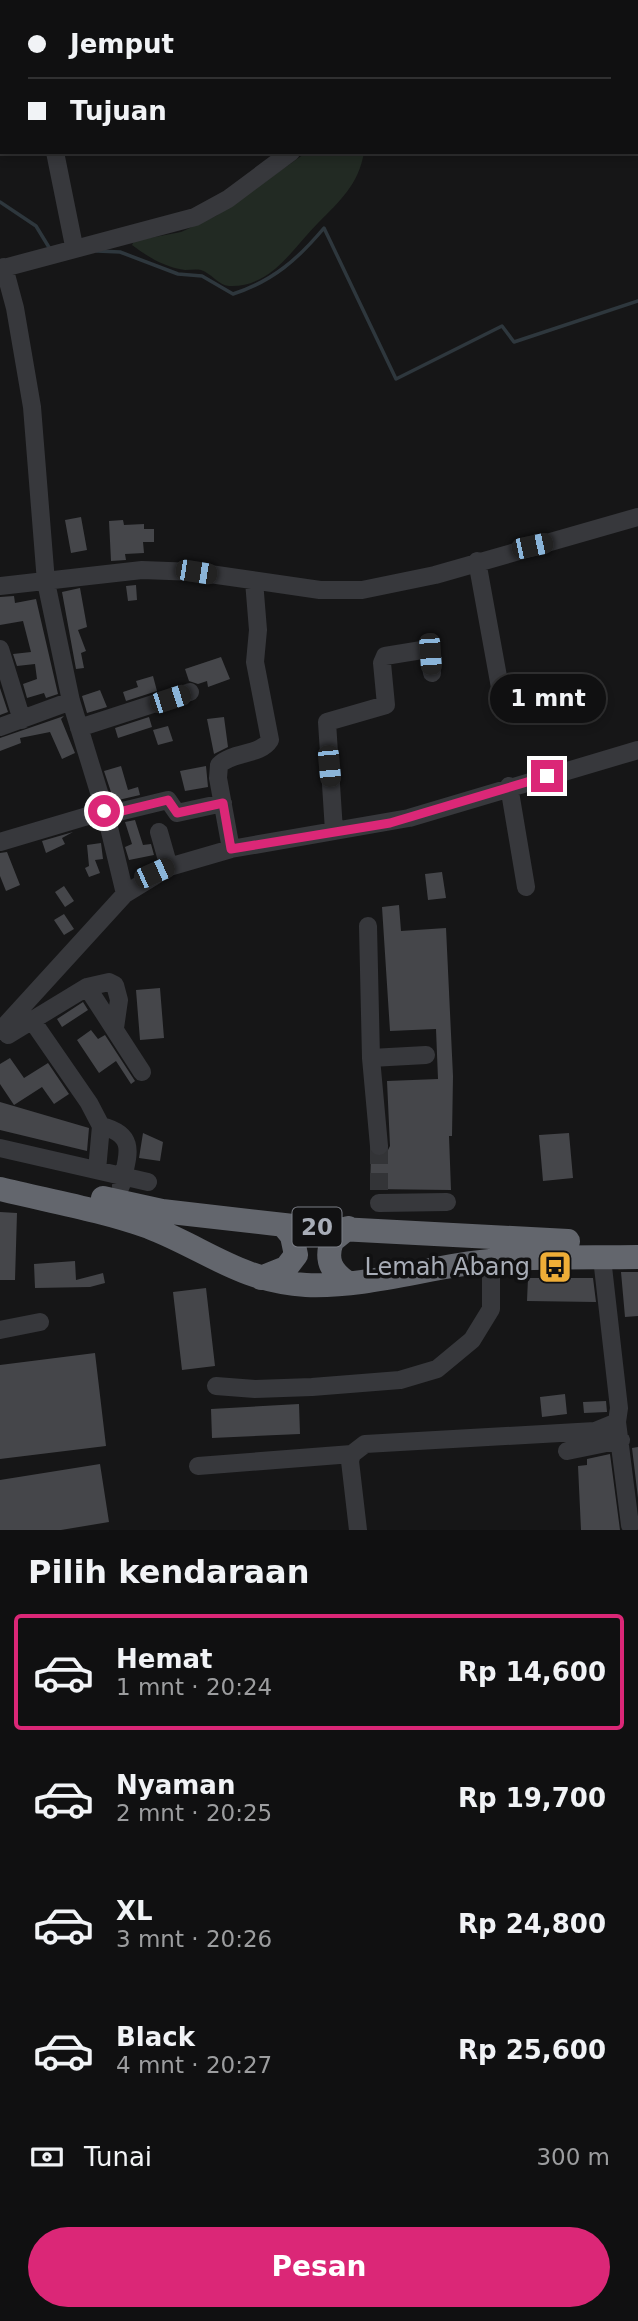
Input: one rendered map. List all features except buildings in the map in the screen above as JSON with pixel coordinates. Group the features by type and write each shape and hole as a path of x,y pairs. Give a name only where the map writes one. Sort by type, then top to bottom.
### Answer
{"highway":[{"name":"20","path":"0,1174 162,1210 283,1225 348,1228 383,1233 638,1242"},
{"name":"20","path":"0,1189 150,1228 222,1265 261,1279 307,1285 348,1283 491,1262 554,1256 638,1257"},
{"path":"261,1279 286,1268 296,1255 292,1236 283,1225"},
{"path":"348,1228 332,1241 329,1254 332,1271 348,1283"}],"street":[{"path":"55,154 60,251"},
{"path":"125,894 105,813 71,701 46,582 32,407 15,308 4,271 60,251 195,217 228,199 289,154"},
{"path":"0,586 142,570 196,572 320,590 362,590 402,583 638,517"},
{"path":"477,561 501,693"},
{"path":"231,849 219,765 230,757 266,746 270,740 255,662 258,631 254,581"},
{"path":"0,649 22,720"},
{"path":"334,831 327,722 386,705 382,663 385,656 428,649 432,673"},
{"path":"79,728 191,692"},
{"path":"0,727 71,701"},
{"path":"0,1031 125,894 169,867 231,849 408,818 638,750"},
{"path":"509,786 526,887"},
{"path":"0,842 59,822 168,800 177,813 223,803"},
{"path":"159,832 169,867"},
{"path":"368,926 371,1058 379,1146"},
{"path":"0,1042 31,1019 87,987 142,1072"},
{"path":"31,1019 102,1126 121,1133 127,1142 127,1164 117,1201"},
{"path":"371,1058 426,1055"},
{"path":"97,1170 102,1126"},
{"path":"0,1148 148,1182"},
{"path":"383,1233 379,1196 447,1202"},
{"path":"603,1258 630,1525"},
{"path":"216,1386 255,1389 312,1387 400,1380 437,1369 472,1340 491,1309 491,1262"},
{"path":"0,1330 40,1322"},
{"path":"567,1451 619,1431"},
{"path":"198,1466 352,1454 371,1443 619,1431"},
{"path":"352,1454 358,1530"}],"shaded area":[{"path":"304,154 363,154 358,174 341,199 280,265 257,281 244,285 225,285 201,270 177,269 163,264 132,245 134,241 181,232 216,216"}],"waterway":[{"path":"0,202 36,226 50,249"},
{"path":"97,251 120,252 178,274 202,276 233,294 273,276 304,250 324,228 396,379 502,326 514,342 638,301"}],"tunnel":[{"path":"379,1146 379,1190"}],"place":[{"name":"Lemah Abang","path":"555,1267"}],"route":[{"path":"104,811 106,815 168,800 171,801 173,811 177,813 223,803 231,849 390,823 547,776"}]}
